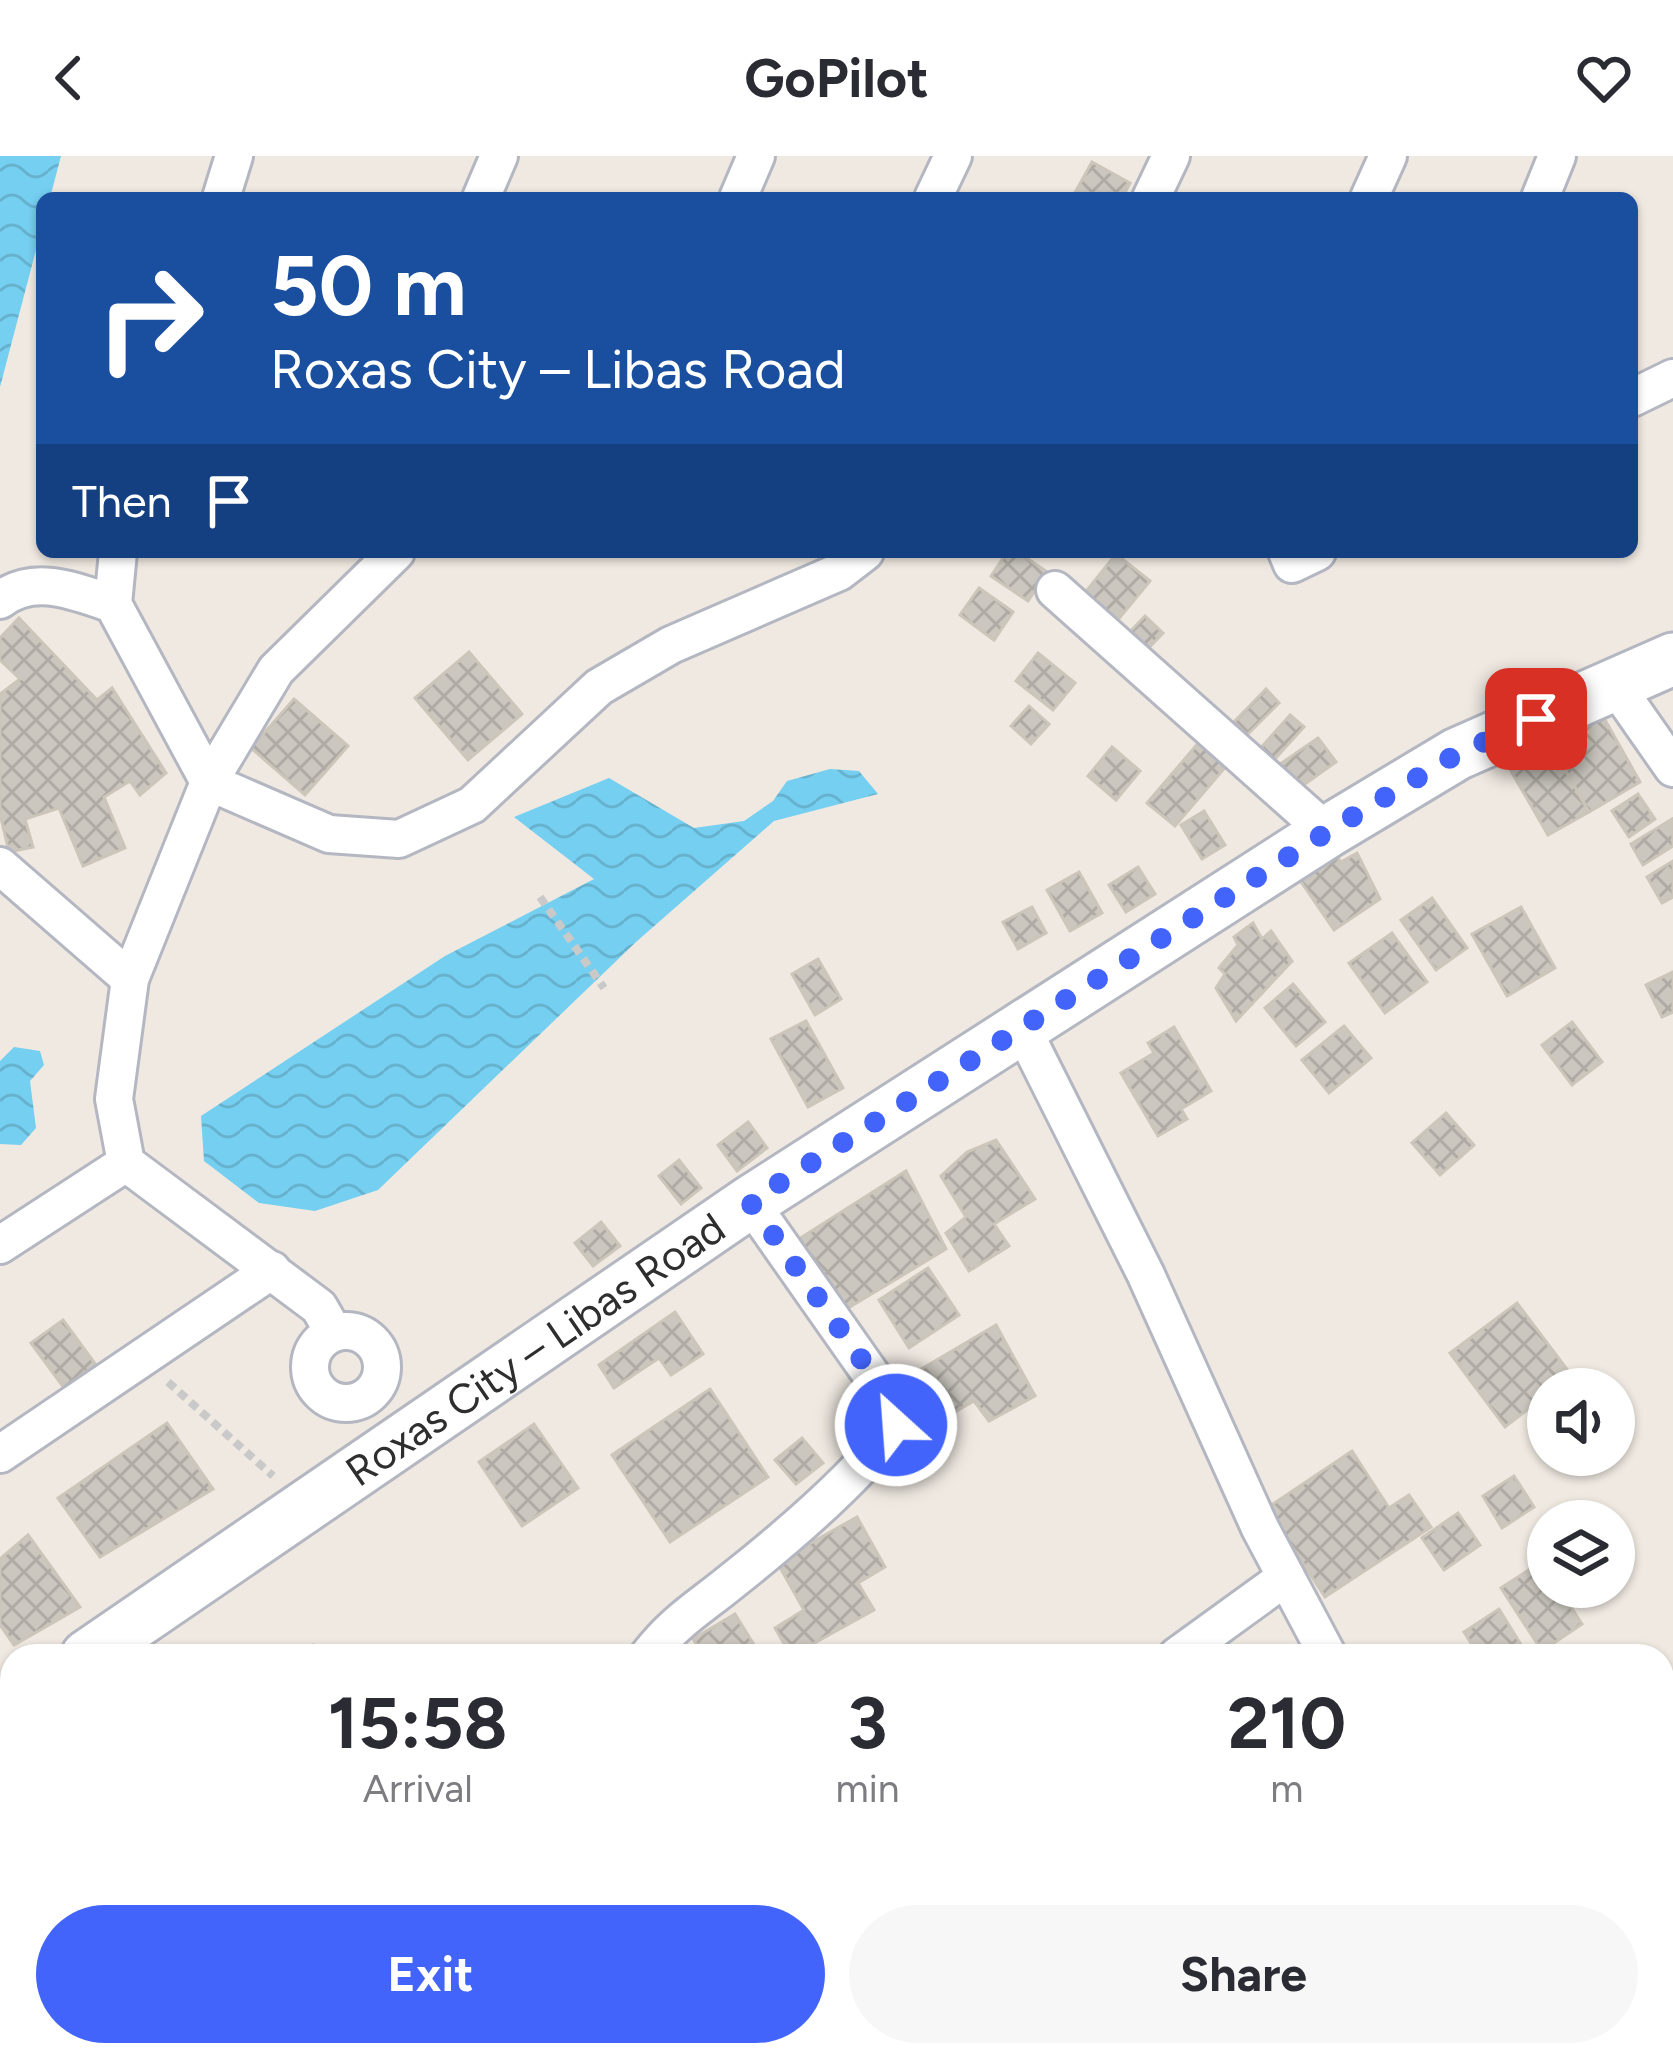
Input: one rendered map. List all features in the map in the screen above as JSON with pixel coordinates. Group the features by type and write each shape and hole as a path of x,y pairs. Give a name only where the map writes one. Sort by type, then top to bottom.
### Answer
{"main road":[{"name":"Roxas City – Libas Road","path":"103,1644 750,1202 1327,832 1457,754 1673,659"}],"street":[{"path":"223,192 233,156"},
{"path":"484,192 499,156"},
{"path":"741,192 756,156"},
{"path":"937,192 953,156"},
{"path":"1154,192 1171,156"},
{"path":"1372,192 1388,156"},
{"path":"1543,192 1558,156"},
{"path":"1638,395 1673,378"},
{"path":"117,558 113,604 209,782 329,834 399,839 472,805 599,687 671,644 839,572 858,558"},
{"path":"334,1333 319,1307 126,1163 114,1099 130,979 209,782 276,670 381,558"},
{"path":"0,600 10,592 53,584 113,604"},
{"path":"1055,590 1327,832"},
{"path":"1616,685 1673,768"},
{"path":"0,866 130,979"},
{"path":"1021,1026 1146,1275 1259,1528 1322,1644"},
{"path":"0,1245 126,1163"},
{"path":"657,1644 673,1624 762,1556 877,1450 896,1425 889,1402 871,1373 750,1202"},
{"path":"0,1454 272,1270"},
{"path":"349,1330 375,1345 381,1359 379,1382 363,1400 336,1402 314,1384 313,1353 334,1333 349,1330"},
{"path":"363,1400 390,1450"},
{"path":"1194,1644 1286,1577"}],"path":[{"path":"540,897 604,988"},
{"path":"143,1360 306,1505"}],"water":[{"path":"0,156 61,156 52,192 36,192 36,250 0,387"},
{"path":"830,769 859,771 878,794 774,821 636,942 378,1190 315,1211 259,1203 204,1161 201,1116 445,956 594,879 514,817 609,778 694,828 744,821 773,801 787,781"},
{"path":"14,1047 40,1051 44,1065 30,1081 36,1128 21,1145 0,1144 0,1061"}],"building":[{"path":"1092,162 1130,183 1125,192 1075,192"},
{"path":"1003,558 1027,558 1047,572 1028,601 991,576"},
{"path":"1113,558 1121,558 1150,581 1117,621 1084,594"},
{"path":"979,588 1013,612 994,640 960,615"},
{"path":"1145,616 1163,633 1144,653 1126,636"},
{"path":"19,618 97,700 112,688 166,773 140,795 130,781 104,797 125,848 83,866 59,808 25,819 33,847 9,852 0,814 0,694 20,679 0,660 0,638"},
{"path":"469,652 522,714 468,760 415,698"},
{"path":"1038,653 1075,683 1053,710 1016,681"},
{"path":"1266,689 1279,703 1247,735 1234,722"},
{"path":"294,699 348,746 305,795 251,748"},
{"path":"1029,706 1049,724 1031,744 1011,726"},
{"path":"1600,711 1640,782 1589,812 1548,740"},
{"path":"1290,715 1304,727 1273,761 1259,750"},
{"path":"1318,738 1336,762 1298,789 1280,764"},
{"path":"1201,740 1228,764 1175,826 1147,803"},
{"path":"1548,740 1589,812 1548,835 1507,764"},
{"path":"1112,747 1140,771 1116,800 1088,776"},
{"path":"1638,794 1655,819 1629,837 1612,811"},
{"path":"1204,811 1225,845 1202,859 1181,825"},
{"path":"1672,819 1673,846 1643,865 1631,844"},
{"path":"1331,848 1341,862 1357,853 1380,899 1334,930 1295,873"},
{"path":"1673,861 1673,897 1662,903 1647,877"},
{"path":"1138,867 1155,894 1126,912 1109,885"},
{"path":"1079,872 1102,913 1070,931 1047,890"},
{"path":"1432,898 1467,948 1436,970 1401,920"},
{"path":"1032,907 1046,933 1018,949 1003,922"},
{"path":"1521,907 1555,968 1507,996 1472,934"},
{"path":"1253,923 1262,939 1271,931 1292,961 1236,1021 1216,988 1225,974 1219,968 1238,945 1234,937"},
{"path":"1392,933 1427,982 1385,1013 1349,963"},
{"path":"818,959 841,999 815,1015 792,974"},
{"path":"1673,972 1673,1012 1662,1017 1646,985"},
{"path":"1293,984 1325,1022 1296,1046 1265,1008"},
{"path":"806,1021 843,1088 808,1107 771,1039"},
{"path":"1572,1022 1602,1062 1572,1085 1542,1045"},
{"path":"1344,1026 1371,1058 1329,1093 1302,1060"},
{"path":"1174,1027 1211,1091 1181,1109 1187,1119 1158,1136 1121,1073 1154,1053 1148,1043"},
{"path":"1446,1113 1474,1145 1440,1175 1412,1143"},
{"path":"748,1122 767,1148 737,1171 718,1145"},
{"path":"996,1140 1035,1199 994,1224 1009,1246 969,1271 946,1233 966,1217 941,1176 967,1152"},
{"path":"679,1160 701,1188 681,1204 659,1176"},
{"path":"906,1171 946,1249 840,1313 799,1239"},
{"path":"601,1222 620,1246 593,1266 575,1243"},
{"path":"928,1268 959,1315 909,1348 879,1300"},
{"path":"1517,1303 1566,1368 1527,1368 1527,1410 1505,1427 1450,1353"},
{"path":"675,1312 703,1354 671,1375 659,1358 614,1388 599,1365"},
{"path":"63,1320 96,1365 64,1388 31,1343"},
{"path":"996,1325 1035,1396 989,1421 974,1401 946,1417 935,1400 919,1405 906,1378"},
{"path":"710,1389 768,1477 670,1542 612,1455"},
{"path":"167,1423 213,1489 100,1557 58,1498"},
{"path":"534,1424 578,1488 522,1526 479,1462"},
{"path":"802,1438 823,1463 796,1484 775,1460"},
{"path":"1352,1451 1389,1508 1409,1495 1431,1527 1325,1597 1267,1508"},
{"path":"1514,1476 1529,1500 1527,1512 1502,1528 1483,1496"},
{"path":"1458,1513 1480,1545 1444,1570 1422,1538"},
{"path":"857,1517 885,1567 858,1583 874,1610 813,1644 784,1644 775,1628 804,1610 777,1562"},
{"path":"28,1535 80,1607 13,1644 0,1625 0,1559"},
{"path":"1527,1571 1527,1608 1572,1608 1582,1624 1552,1644 1537,1644 1501,1588"},
{"path":"1499,1609 1521,1644 1472,1644 1464,1632"},
{"path":"735,1614 754,1644 696,1644 693,1639"}],"route":[{"path":"896,1425 889,1402 871,1373 750,1202 1327,832 1457,754 1536,719"}]}
